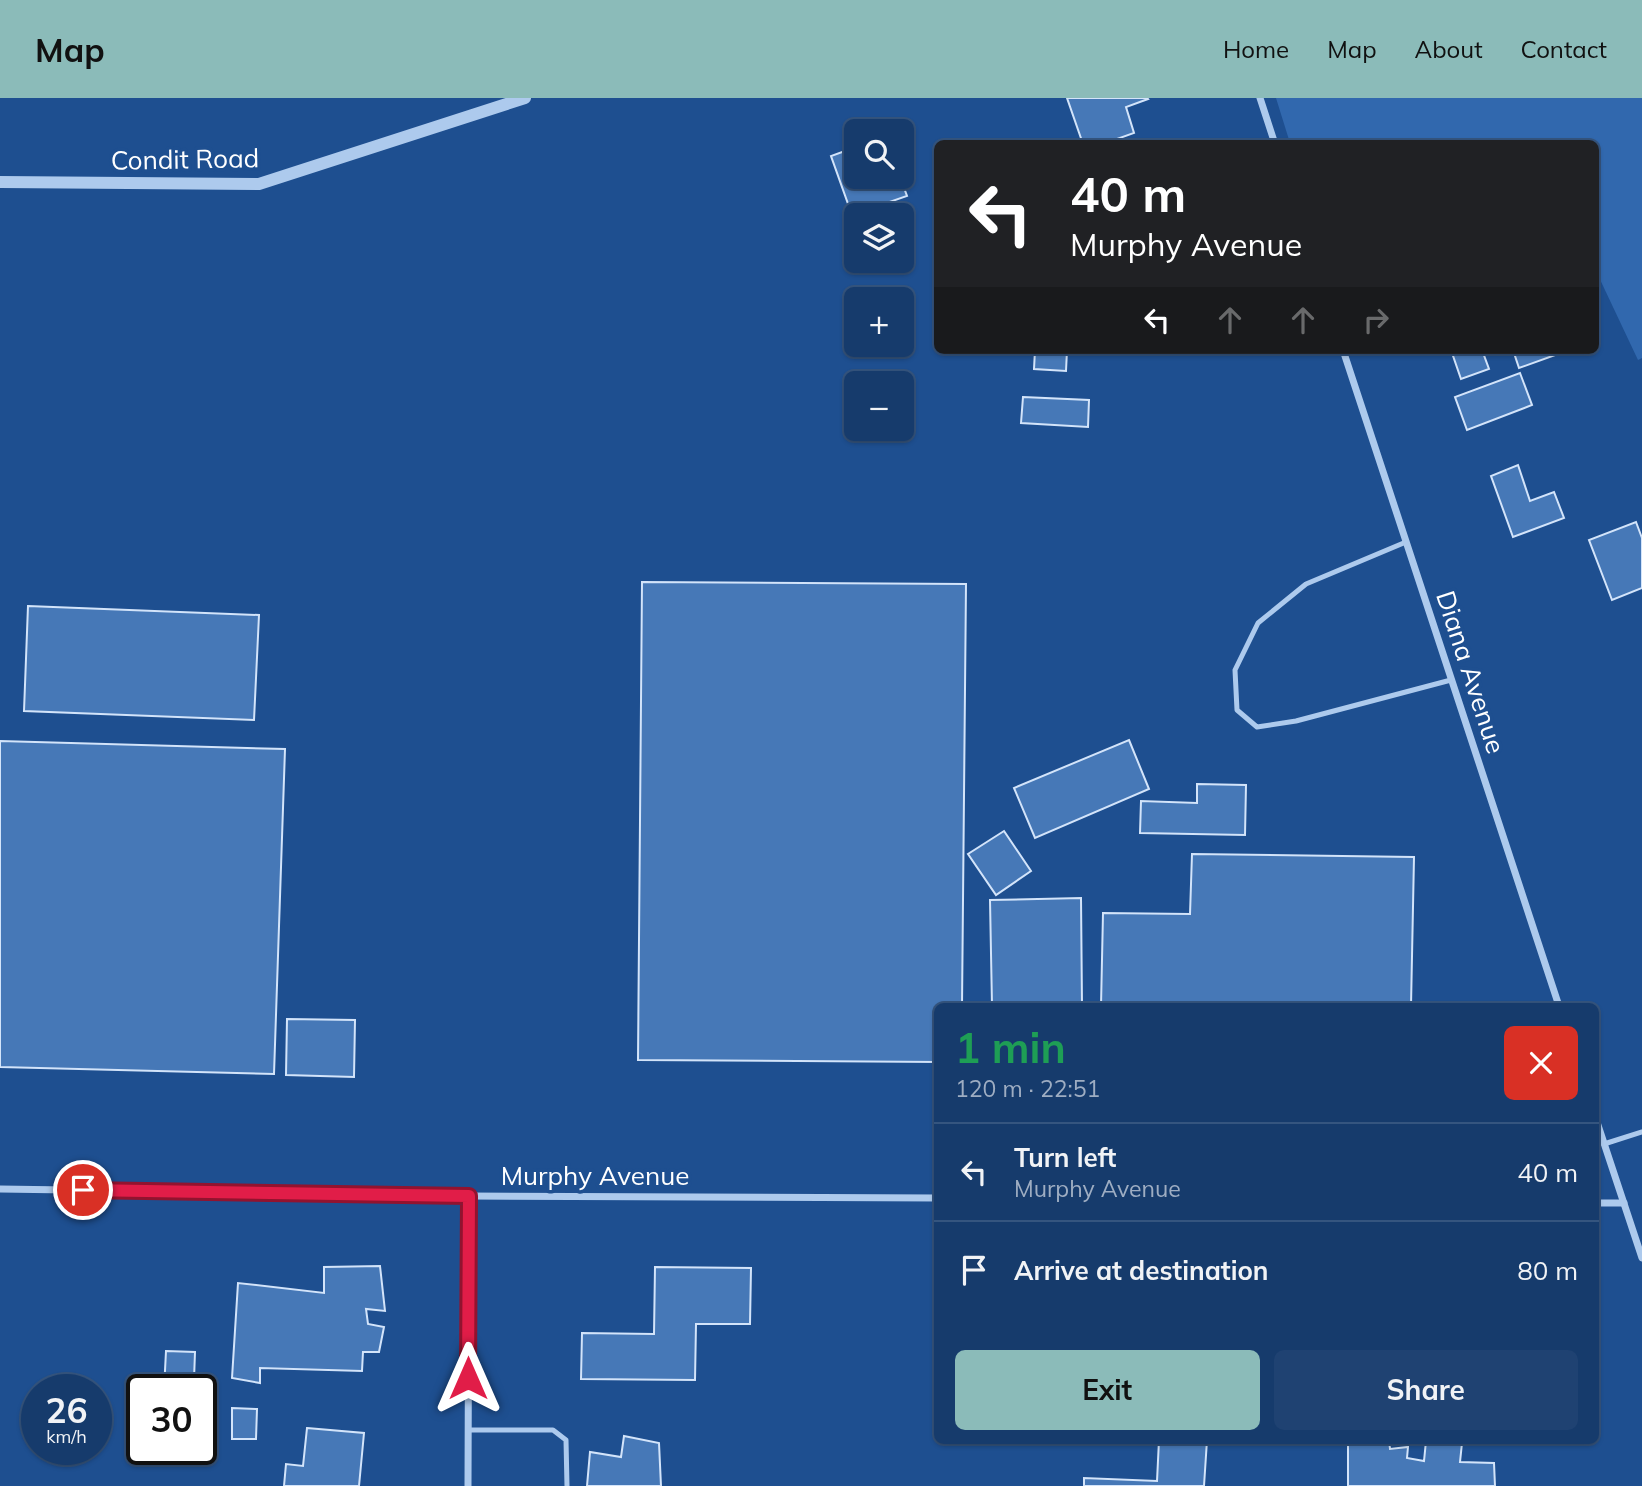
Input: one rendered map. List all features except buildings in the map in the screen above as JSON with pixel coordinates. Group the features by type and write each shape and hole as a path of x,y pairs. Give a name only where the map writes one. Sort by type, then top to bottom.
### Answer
{"street":[{"name":"Condit Road","path":"0,182 259,184 525,98"},
{"path":"1260,98 1274,140"},
{"name":"Diana Avenue","path":"1344,354 1558,1003"},
{"path":"1599,1128 1642,1258"},
{"name":"Murphy Avenue","path":"0,1189 469,1196 934,1198"},
{"path":"468,1486 469,1196"},
{"path":"1599,1203 1624,1203"}],"lane":[{"path":"1406,542 1306,584 1258,623 1235,670 1237,710 1256,727 1296,721 1451,680"},
{"path":"1604,1144 1642,1132"},
{"path":"468,1430 553,1430 566,1440 567,1486"}],"shaded area":[{"path":"1276,98 1642,98 1642,358 1638,360 1599,277 1599,140 1289,140"}],"route":[{"path":"83,1190 469,1196 468,1378"}]}
